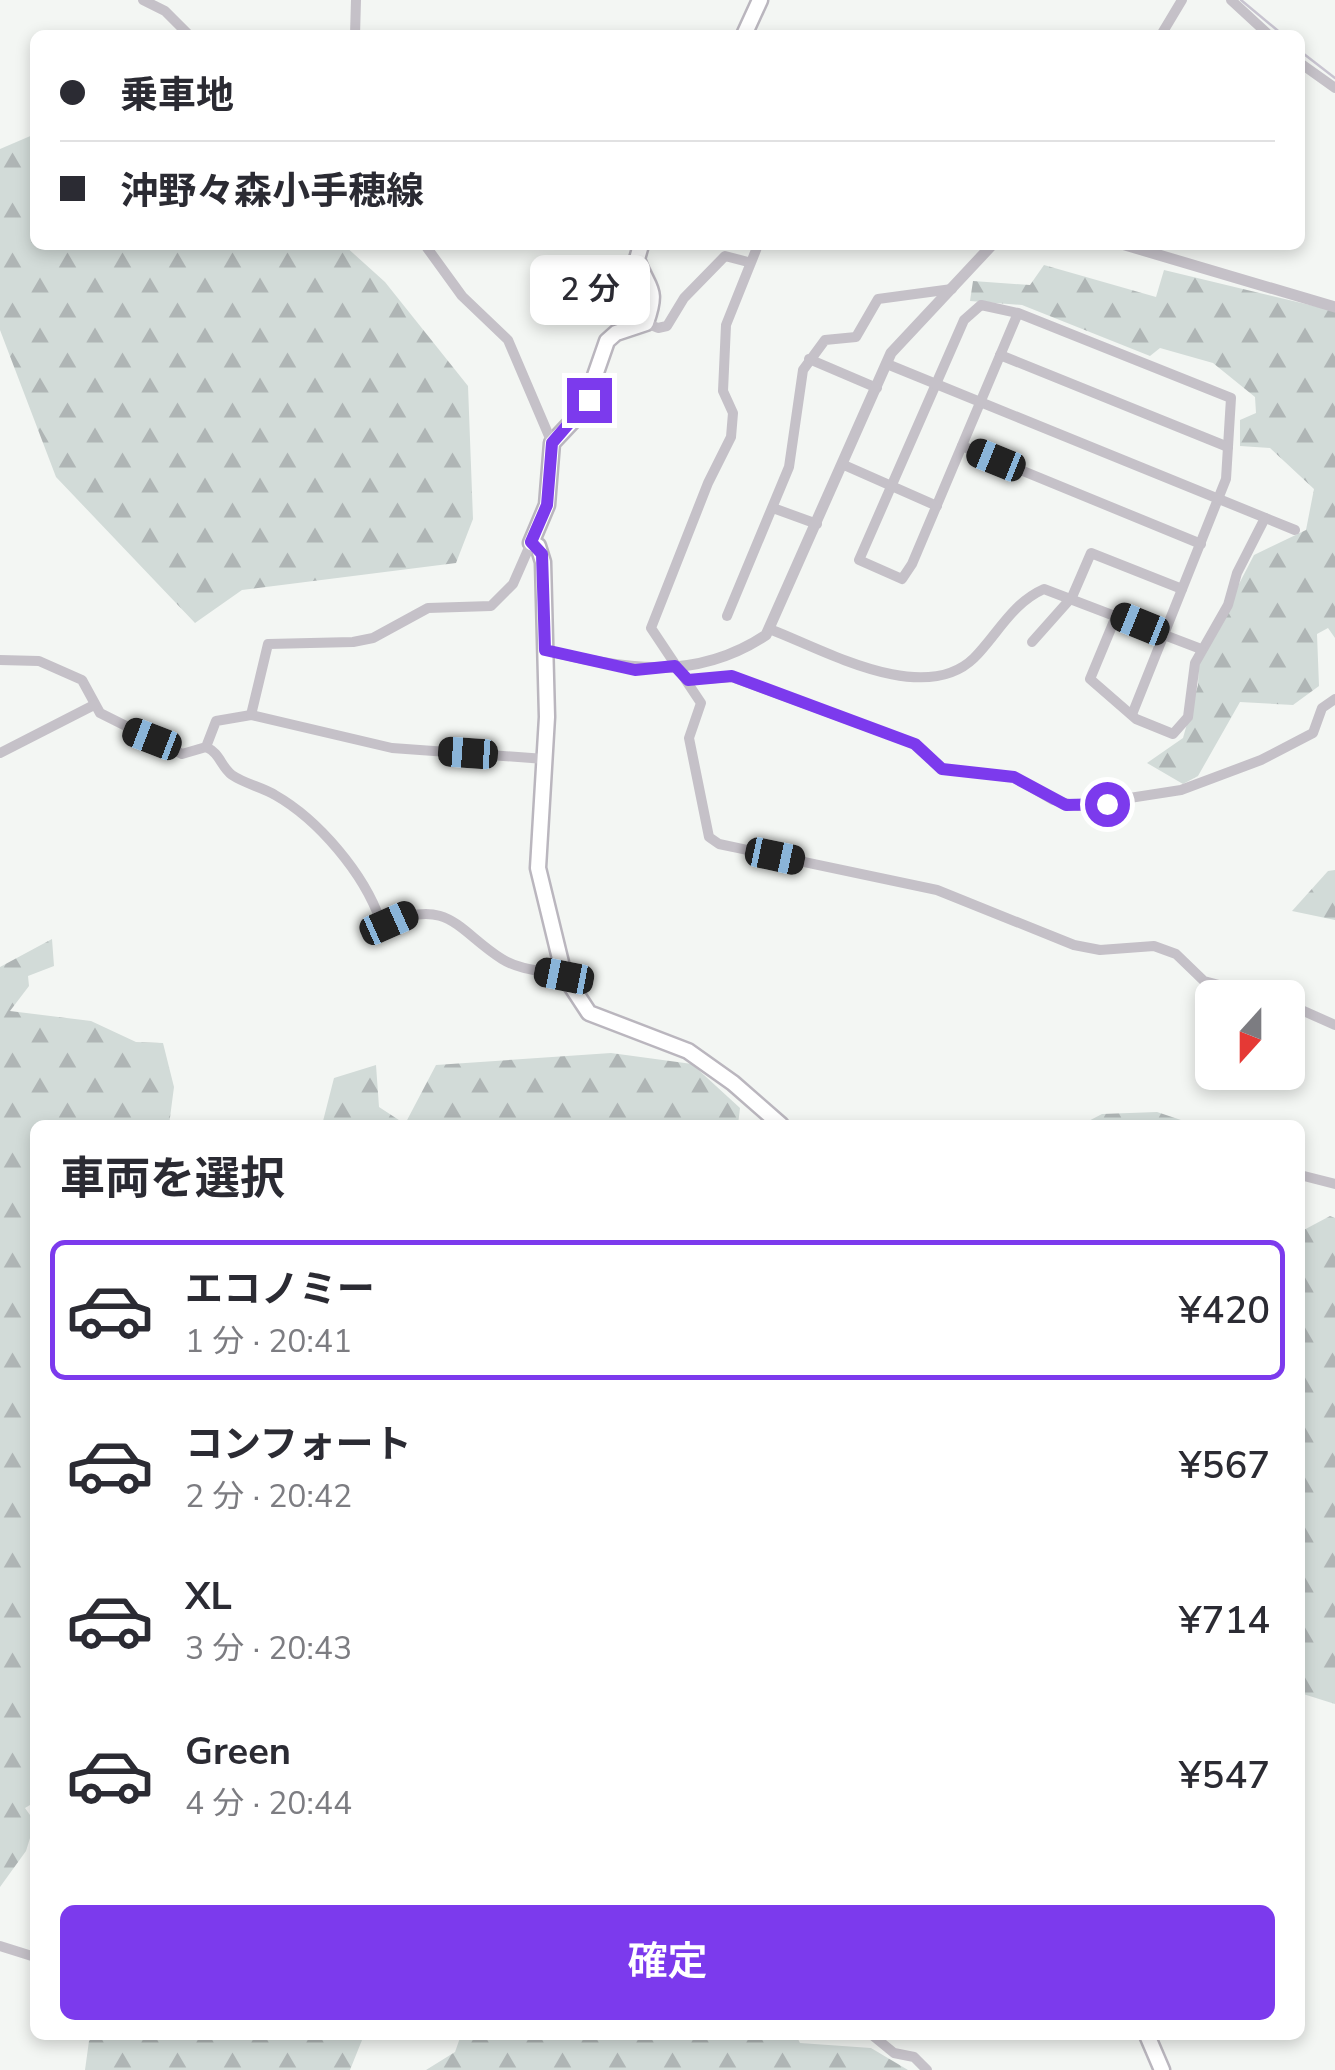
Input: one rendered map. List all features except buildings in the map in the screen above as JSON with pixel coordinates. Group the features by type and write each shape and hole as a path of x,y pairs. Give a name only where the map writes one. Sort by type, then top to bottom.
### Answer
{"main road":[{"path":"746,30 760,0"},
{"path":"639,250 637,258 654,288 646,323 607,341 583,410 552,443 547,505 531,542 542,554 545,650 545,759 538,868 564,976 590,1013 688,1051 734,1082 775,1120"},
{"path":"1149,2040 1162,2070"}],"street":[{"path":"142,0 165,11 184,30"},
{"path":"355,30 356,0"},
{"path":"1165,30 1182,0"},
{"path":"1231,0 1264,30"},
{"path":"1305,66 1335,88"},
{"path":"429,250 462,296 508,340 552,443"},
{"path":"755,250 726,324 723,391 734,422 731,437 708,483 651,628 702,706 689,742 712,841 937,890 1079,946 1100,950 1154,946 1176,954 1203,980"},
{"path":"545,650 635,670 712,662 754,644 772,630 891,353 987,250"},
{"path":"1142,250 1335,307"},
{"path":"646,323 658,328 668,326 684,298 719,260 730,255 748,262"},
{"path":"726,616 788,467 803,370 809,359 825,340 856,336 878,299 952,289"},
{"path":"1018,312 902,580 860,560 964,320 981,305 1018,312 1231,398 1230,458 1218,500 1132,712"},
{"path":"1000,354 1228,447"},
{"path":"809,359 877,388"},
{"path":"887,364 1295,530"},
{"path":"962,446 1201,544"},
{"path":"844,465 936,506"},
{"path":"773,508 817,524"},
{"path":"1117,614 1090,679 1132,712 1136,720 1173,734 1188,717 1194,663 1228,604 1237,574 1265,518"},
{"path":"252,715 268,644 353,642 373,638 428,608 490,606 513,584 531,542"},
{"path":"1032,642 1072,597 1091,553 1182,589"},
{"path":"772,630 888,676 950,673 973,659 1031,595 1044,589 1117,614 1201,650"},
{"path":"0,660 39,661 55,667 82,680 94,705 123,728 182,754 206,747 218,754 230,774 298,811 339,852 370,893 380,920 389,923 408,914 434,914 467,927 504,961 564,976"},
{"path":"688,680 732,676 915,744 942,769 1014,777 1053,800 1078,806 1181,790 1261,760 1312,733 1322,708 1335,699"},
{"path":"0,753 94,705"},
{"path":"206,747 216,721 252,715 392,748 545,759"},
{"path":"1305,1012 1335,1025"},
{"path":"1305,1175 1335,1184"},
{"path":"0,1946 30,1955"},
{"path":"880,2040 927,2070"}],"green space":[{"path":"30,136 30,250 350,250 385,282 468,386 473,519 456,563 242,590 195,623 56,477 0,330 0,149"},
{"path":"1044,265 1156,297 1164,270 1335,311 1335,638 1328,628 1317,634 1319,686 1293,705 1240,702 1198,776 1183,784 1147,763 1183,738 1198,685 1199,661 1254,555 1306,530 1314,489 1270,448 1240,446 1240,420 1256,413 1255,397 1213,363 1160,348 1150,356 1022,305 970,301 973,281 1030,285"},
{"path":"1335,870 1335,920 1292,911 1328,871"},
{"path":"52,939 54,966 28,976 29,986 10,1011 91,1021 136,1042 163,1043 174,1087 170,1120 30,1120 30,1805 25,1808 30,1815 30,1838 26,1851 0,1887 0,967"},
{"path":"611,1053 692,1064 740,1108 739,1120 407,1120 436,1065"},
{"path":"376,1065 379,1107 399,1120 323,1120 334,1078"},
{"path":"1157,1112 1181,1120 1091,1120 1102,1114"},
{"path":"1330,1216 1335,1218 1335,1704 1305,1695 1305,1229"},
{"path":"362,2040 350,2070 85,2070 89,2041"},
{"path":"459,2040 798,2040 871,2048 908,2070 426,2070 455,2052"}],"waterway":[{"path":"1241,0 1277,30"},
{"path":"1305,55 1335,78"}],"route":[{"path":"589,400 578,418 552,443 547,505 531,542 542,554 545,650 635,670 675,666 688,680 732,676 868,730 915,744 942,769 1014,777 1066,805 1107,804"}]}
